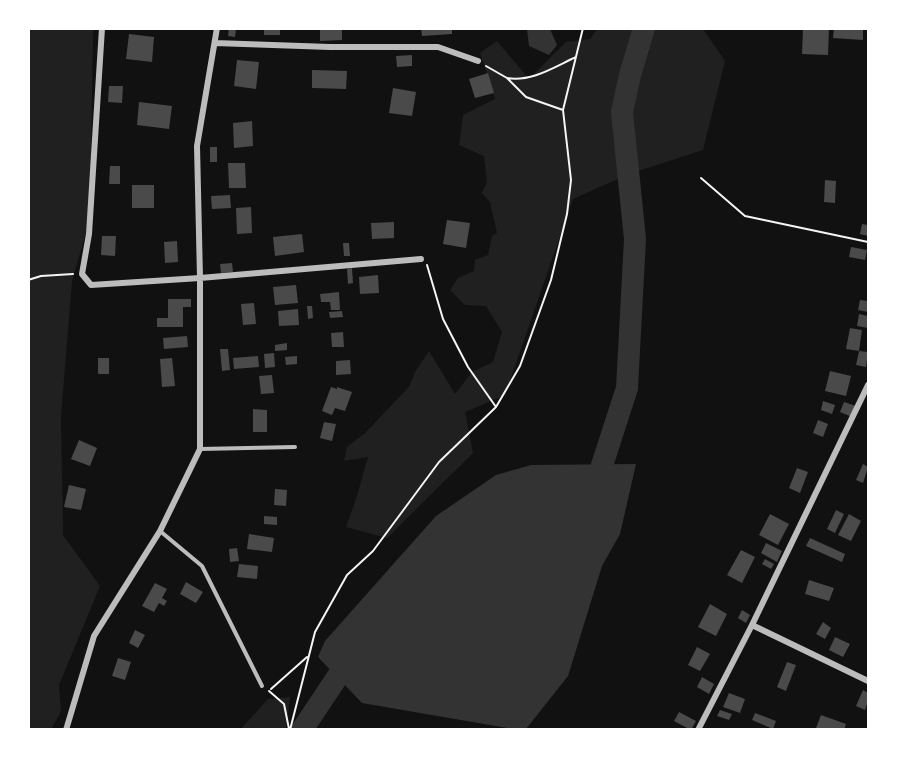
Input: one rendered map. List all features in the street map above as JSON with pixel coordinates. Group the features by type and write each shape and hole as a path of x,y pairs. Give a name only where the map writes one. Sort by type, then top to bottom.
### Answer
{"street":[{"path":"102,28 89,234 82,274 91,285 422,259"},
{"path":"66,729 94,636 160,531 201,449 197,146 217,28"},
{"path":"215,43 330,47 438,47 478,62"},
{"path":"698,729 752,625 868,386"},
{"path":"752,625 868,681"}],"lane":[{"path":"201,449 295,447"},
{"path":"160,531 202,566 262,686"}],"path":[{"path":"289,729 315,632 347,576 373,551 439,462 496,407 520,366 548,291 567,214 571,180 563,110 583,28"},
{"path":"507,78 518,80 542,74 576,57"},
{"path":"478,62 507,78 526,97 563,110"},
{"path":"701,178 745,216 868,242"},
{"path":"422,259 429,267 443,319 468,367 496,407"},
{"path":"28,280 41,276 82,274"},
{"path":"268,691 308,656"},
{"path":"262,686 284,704 289,729"}],"shaded area":[{"path":"28,29 93,29 90,219 72,281 61,416 63,535 100,586 59,685 61,711 51,730 28,729"},
{"path":"527,29 550,29 557,45 549,55 529,46"},
{"path":"597,29 703,29 725,61 703,150 629,174 573,199 505,395 465,412 473,453 387,538 346,527 368,457 344,461 347,447 365,433 409,387 415,372 429,351 455,394 472,372 493,362 502,332 486,306 465,305 450,290 458,278 474,271 475,260 488,255 492,236 497,233 490,202 482,193 487,182 484,156 459,145 463,115 495,99 480,53 497,41 529,79 566,42 590,39"},
{"path":"636,464 620,534 602,566 568,676 526,729 513,729 362,703 318,657 325,641 436,516 496,475 531,465"},
{"path":"290,697 286,729 240,730 268,699"}],"building":[{"path":"229,28 236,28 235,37 228,36"},
{"path":"264,28 280,28 280,35 264,35"},
{"path":"320,28 342,28 342,40 320,41"},
{"path":"421,28 452,28 452,34 422,36"},
{"path":"803,28 829,28 828,55 802,54"},
{"path":"834,28 863,28 863,40 833,38"},
{"path":"129,34 154,37 152,62 126,59"},
{"path":"412,55 412,66 397,67 396,56"},
{"path":"237,60 259,62 256,89 234,86"},
{"path":"312,70 347,71 346,89 312,88"},
{"path":"488,73 494,93 475,98 469,79"},
{"path":"109,86 123,86 122,103 108,102"},
{"path":"393,88 416,92 412,116 389,113"},
{"path":"139,102 172,106 169,129 137,125"},
{"path":"252,121 253,146 234,148 233,123"},
{"path":"210,147 217,147 217,162 210,162"},
{"path":"228,163 245,163 246,188 229,188"},
{"path":"110,166 120,166 120,184 109,184"},
{"path":"825,180 836,181 835,203 824,202"},
{"path":"132,185 154,185 154,208 132,208"},
{"path":"230,195 231,208 212,209 211,196"},
{"path":"251,207 252,233 237,234 236,208"},
{"path":"447,220 470,223 466,248 443,244"},
{"path":"394,222 394,238 372,239 371,223"},
{"path":"862,224 868,225 868,236 860,234"},
{"path":"302,234 304,252 275,256 273,237"},
{"path":"102,236 116,236 115,256 101,255"},
{"path":"177,241 178,262 165,263 164,242"},
{"path":"343,243 349,243 350,256 344,256"},
{"path":"851,247 867,250 865,260 849,257"},
{"path":"232,263 233,272 221,273 220,264"},
{"path":"352,268 353,283 348,284 347,269"},
{"path":"378,275 379,293 360,294 359,277"},
{"path":"296,285 298,303 275,305 273,287"},
{"path":"339,292 340,310 331,310 330,302 321,302 320,294"},
{"path":"168,299 191,299 191,307 183,307 183,327 157,327 157,318 168,318"},
{"path":"860,300 868,301 868,312 858,310"},
{"path":"254,303 256,324 243,325 241,304"},
{"path":"307,306 312,306 313,318 308,319"},
{"path":"298,309 299,325 279,326 278,311"},
{"path":"342,311 343,317 330,318 329,312"},
{"path":"859,314 868,316 868,328 857,326"},
{"path":"850,328 862,330 859,351 846,349"},
{"path":"343,332 344,347 332,347 331,333"},
{"path":"187,336 188,347 164,349 163,338"},
{"path":"287,343 287,350 275,351 275,345"},
{"path":"220,349 228,349 230,370 222,371"},
{"path":"859,351 868,352 866,367 856,365"},
{"path":"274,353 275,367 265,368 264,354"},
{"path":"258,356 259,367 234,369 233,358"},
{"path":"297,356 297,364 286,365 285,357"},
{"path":"98,358 109,358 109,374 98,374"},
{"path":"172,358 175,386 162,387 160,359"},
{"path":"350,360 351,374 336,375 336,361"},
{"path":"830,371 851,376 846,396 825,391"},
{"path":"272,375 274,393 261,394 259,376"},
{"path":"331,387 352,392 345,411 335,408 332,415 322,411"},
{"path":"823,401 835,405 832,414 821,410"},
{"path":"844,402 856,406 852,417 840,412"},
{"path":"253,409 267,410 267,432 253,432"},
{"path":"818,420 828,424 823,437 813,433"},
{"path":"324,422 336,424 332,441 320,438"},
{"path":"79,440 97,448 90,466 71,459"},
{"path":"863,464 868,467 863,483 856,480"},
{"path":"797,468 808,472 800,493 789,488"},
{"path":"69,485 86,489 81,510 64,507"},
{"path":"275,489 287,490 286,506 274,505"},
{"path":"836,510 844,514 835,533 827,529"},
{"path":"770,514 789,524 778,545 759,535"},
{"path":"849,514 861,521 851,541 838,535"},
{"path":"264,516 277,517 277,525 264,524"},
{"path":"249,534 274,538 272,552 247,549"},
{"path":"810,538 845,554 842,562 806,546"},
{"path":"766,543 782,551 777,562 761,553"},
{"path":"237,548 239,561 230,562 229,549"},
{"path":"741,550 755,557 742,583 727,575"},
{"path":"765,559 774,564 771,569 762,564"},
{"path":"239,564 258,566 257,579 237,577"},
{"path":"809,580 834,588 829,601 805,594"},
{"path":"186,582 203,592 196,603 180,594"},
{"path":"155,583 167,589 162,598 167,601 164,606 159,603 154,612 142,606"},
{"path":"710,604 727,614 716,636 698,627"},
{"path":"742,610 750,615 746,623 738,618"},
{"path":"823,622 831,628 825,639 816,634"},
{"path":"135,630 145,635 138,648 129,643"},
{"path":"835,637 850,644 843,657 829,650"},
{"path":"697,647 710,654 700,671 688,665"},
{"path":"118,658 131,662 125,680 112,676"},
{"path":"787,662 796,665 786,691 777,687"},
{"path":"702,677 714,684 709,694 697,687"},
{"path":"863,690 868,693 865,710 856,706"},
{"path":"729,693 745,699 740,713 723,707"},
{"path":"720,710 732,714 729,720 717,716"},
{"path":"679,712 696,721 691,730 674,721"},
{"path":"755,713 776,721 773,729 752,720"},
{"path":"821,715 846,724 844,730 816,728"}],"waterway":[{"path":"590,492 595,487 627,388 635,239 622,112 644,28"},
{"path":"302,730 342,670 365,667"}]}
